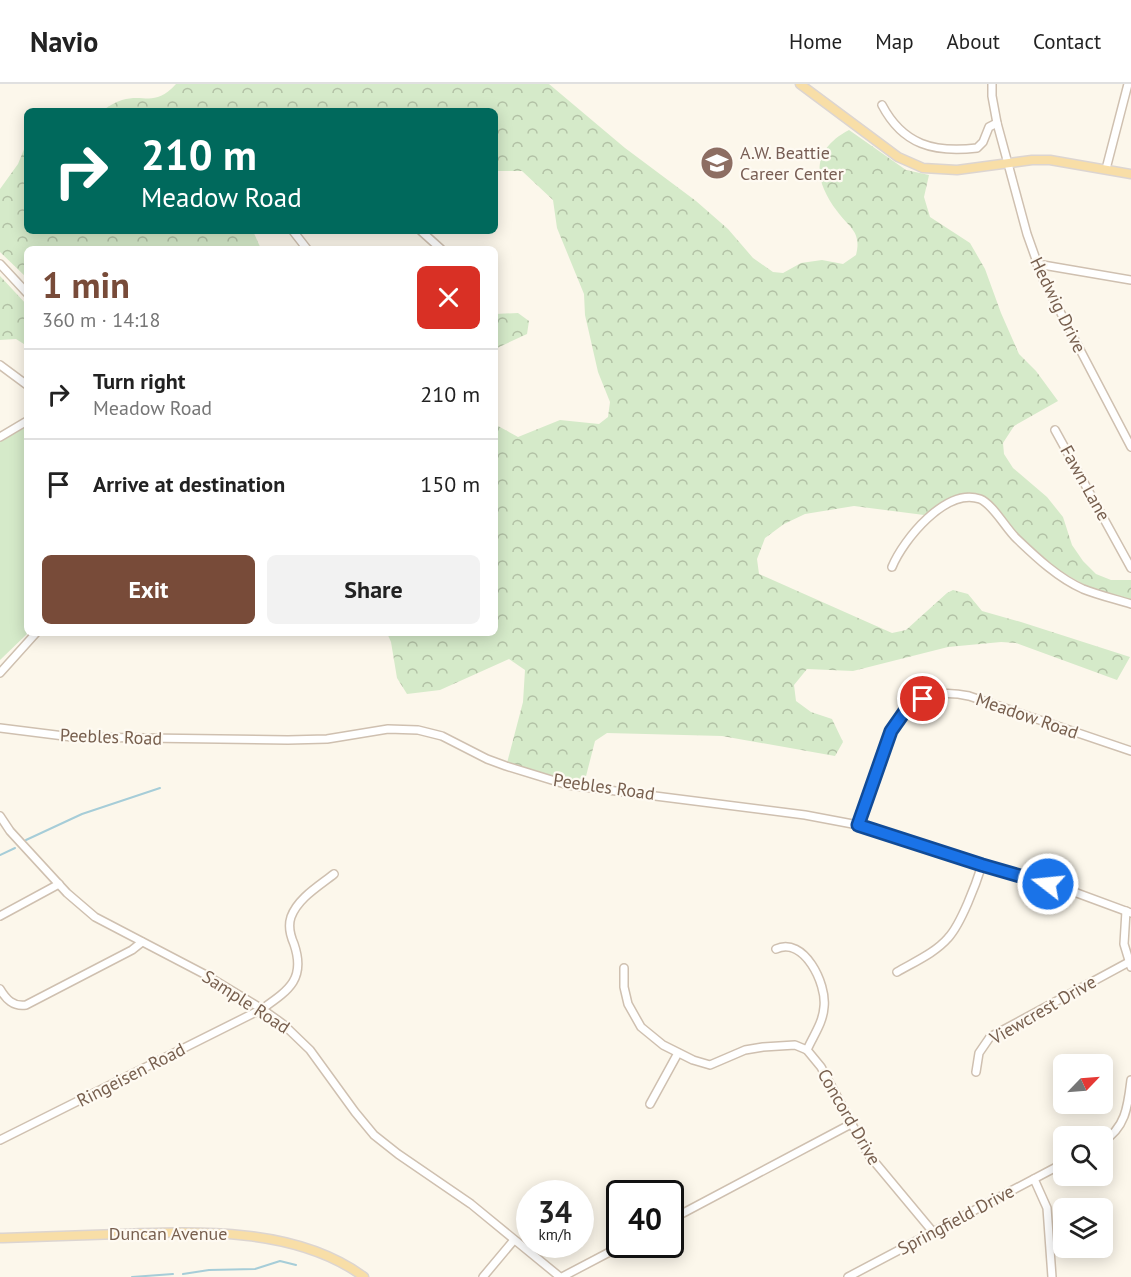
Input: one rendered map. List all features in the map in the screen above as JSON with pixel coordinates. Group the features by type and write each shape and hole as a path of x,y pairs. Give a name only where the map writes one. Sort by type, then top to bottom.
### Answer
{"main road":[{"path":"800,84 909,164 923,168 949,171 1050,160 1131,174"},
{"name":"Duncan Avenue","path":"0,1238 182,1232 221,1233 260,1238 299,1247 327,1256 358,1275"}],"street":[{"name":"Hedwig Drive","path":"993,84 992,96 997,123 1027,234 1042,279 1131,447"},
{"path":"1106,169 1128,84"},
{"path":"882,105 893,124 902,132 918,143 936,149 977,148 983,142 989,127 997,123"},
{"path":"295,234 305,246"},
{"path":"424,234 438,246"},
{"path":"0,264 24,290"},
{"path":"1037,264 1131,280"},
{"path":"0,365 24,383"},
{"path":"0,437 24,423"},
{"name":"Fawn Lane","path":"1055,430 1131,568"},
{"path":"892,567 912,533 932,514 958,500 974,498 986,502 1015,538 1059,575 1082,588 1131,604"},
{"path":"0,673 33,636"},
{"name":"Meadow Road","path":"858,825 885,744 897,720 914,704 935,695 958,693 969,696 1131,751"},
{"name":"Peebles Road","path":"0,728 72,737 288,740 327,739 388,729 418,730 442,736 487,759 568,785 805,815 858,825 1066,889 1129,912"},
{"name":"Sample Road","path":"0,816 10,831 59,884 95,917 179,960 284,1024 310,1050 374,1135 471,1204 561,1277"},
{"path":"897,972 947,939 961,914 982,865"},
{"name":"Ringeisen Road","path":"0,1140 262,1009 285,991 297,976 298,960 290,928 294,909 334,874"},
{"path":"0,916 59,884"},
{"path":"1129,912 1123,938 1130,964"},
{"path":"0,989 9,1001 17,1005 26,1005 132,950 142,942"},
{"path":"776,949 786,946 798,951 810,963 821,982 825,998 823,1015 807,1050"},
{"name":"Viewcrest Drive","path":"976,1072 979,1053 990,1037 1130,964"},
{"name":"Concord Drive","path":"624,968 626,996 631,1012 648,1035 700,1063 710,1065 751,1048 795,1045 807,1050 821,1067 874,1163 933,1232"},
{"path":"650,1104 678,1053"},
{"path":"1113,1135 1127,1109 1131,1080"},
{"path":"684,1213 851,1124"},
{"name":"Springfield Drive","path":"848,1277 1053,1169"},
{"path":"1034,1179 1047,1208 1052,1277"},
{"path":"483,1277 514,1240"},
{"path":"561,1277 606,1254"}],"green space":[{"path":"176,84 549,84 625,148 696,201 728,229 753,258 773,272 783,273 801,263 822,260 843,264 856,255 856,235 829,199 820,177 822,156 837,138 849,130 906,170 929,175 924,197 930,217 970,243 985,269 1019,354 1036,371 1058,401 1014,426 1003,443 1004,454 1013,468 1047,497 1063,517 1072,545 1096,574 1111,580 1131,580 1131,601 1090,588 1060,571 1020,537 986,499 976,493 966,493 949,499 924,515 854,506 805,514 784,524 765,538 757,559 759,574 892,633 906,630 947,593 953,590 968,594 982,611 1130,657 1117,680 1016,643 1001,642 948,647 853,671 807,669 794,685 796,701 811,712 832,719 843,742 835,756 722,736 607,733 595,741 584,784 507,763 523,702 525,670 509,659 440,690 407,694 397,678 388,636 498,636 498,426 518,437 560,420 599,424 608,417 610,402 598,372 585,315 584,294 557,228 553,200 522,171 498,171 498,108 106,108 122,100 155,98"},
{"path":"24,149 24,234 254,234 260,246 24,246 24,275 0,252 0,189 18,164"},
{"path":"0,276 24,302 24,344 16,339 0,340"},
{"path":"518,313 529,321 527,334 498,348 498,314"},
{"path":"24,423 25,636 0,660 0,437"}],"waterway":[{"path":"26,840 82,814 160,788"},
{"path":"0,855 15,848"},
{"path":"183,1274 209,1270 255,1269 280,1261 296,1265"},
{"path":"132,1277 173,1274"}],"place":[{"name":"A.W. Beattie Career Center","path":"717,163"}],"route":[{"path":"923,699 905,711 891,731 858,825 1048,884"}]}
